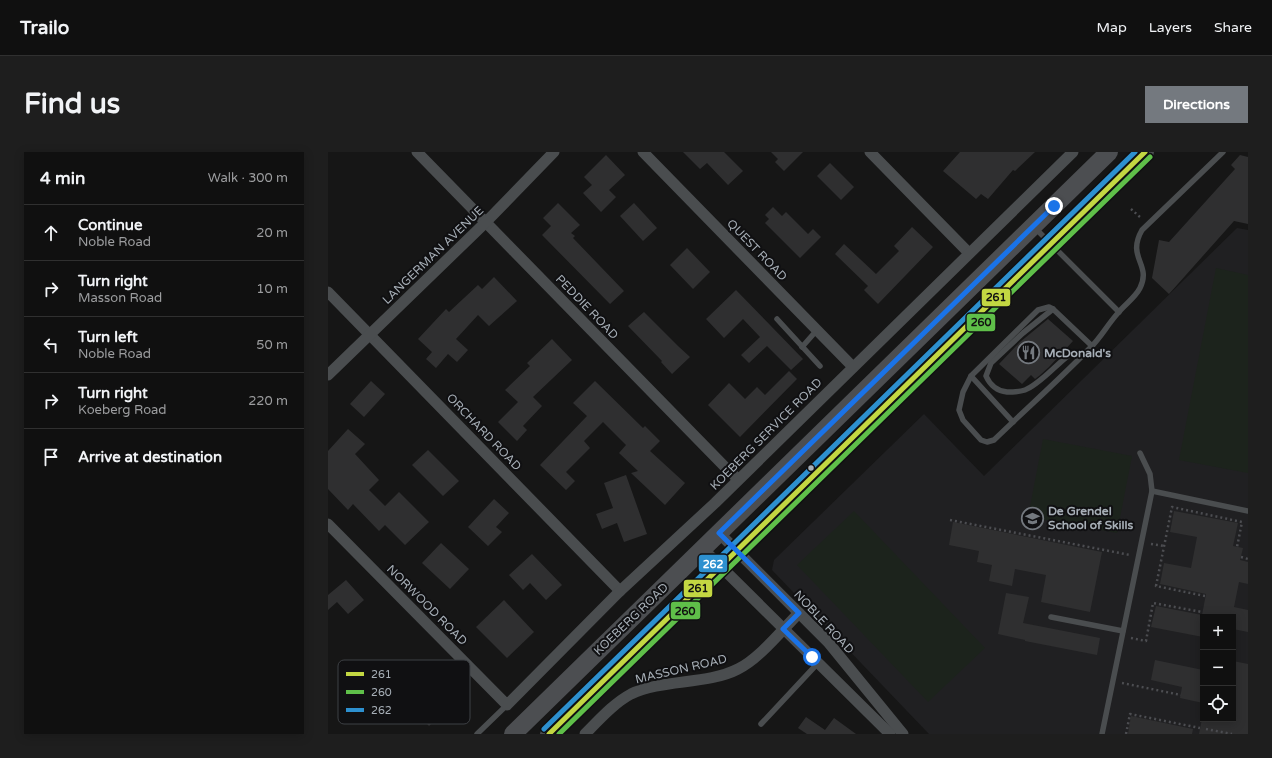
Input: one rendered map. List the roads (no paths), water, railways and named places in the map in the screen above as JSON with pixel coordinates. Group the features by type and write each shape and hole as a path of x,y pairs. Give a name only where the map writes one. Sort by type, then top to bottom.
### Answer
{"main road":[{"name":"KOEBERG ROAD","path":"513,734 1109,152"},
{"name":"KOEBERG ROAD","path":"549,734 1145,152"}],"street":[{"name":"PEDDIE ROAD","path":"417,152 738,479"},
{"name":"LANGERMAN AVENUE","path":"328,375 486,222 554,152"},
{"name":"QUEST ROAD","path":"643,152 853,367"},
{"path":"870,152 969,253"},
{"name":"KOEBERG SERVICE ROAD","path":"506,705 620,591 699,518 1073,152"},
{"name":"ORCHARD ROAD","path":"328,292 620,591"},
{"name":"NORWOOD ROAD","path":"328,524 462,660"},
{"name":"NOBLE ROAD","path":"719,533 828,642 897,733"},
{"name":"NOBLE ROAD","path":"703,548 818,663 853,696 897,733"},
{"name":"MASSON ROAD","path":"585,734 620,701 639,691 718,676 738,669 755,657 799,613"},
{"name":"NORWOOD ROAD","path":"470,668 506,705"}],"lane":[{"path":"1092,346 1053,309 1043,307 1032,315 971,376 960,401 959,410 963,420 981,440 987,442 994,440 1092,346 1119,312 1140,289 1144,277 1143,268 1136,252 1138,238 1142,230 1223,152"},
{"path":"1034,226 1119,312"},
{"path":"1053,309 1023,333 991,363 986,376 988,382 997,390 1004,392 1017,392 1025,390 1033,386 1069,355 1074,352 1082,355"},
{"path":"777,319 820,366"},
{"path":"802,347 818,330"},
{"path":"971,376 1012,422"},
{"path":"1102,734 1152,490 1150,474 1140,453"},
{"path":"1152,490 1248,511"},
{"path":"1051,617 1123,634"},
{"path":"761,724 818,663"},
{"name":"KOEBERG SERVICE ROAD","path":"476,734 506,705"}],"place":[{"name":"McDonald's","path":"1029,353"},
{"name":"De Grendel School of Skills","path":"1033,518"}]}
